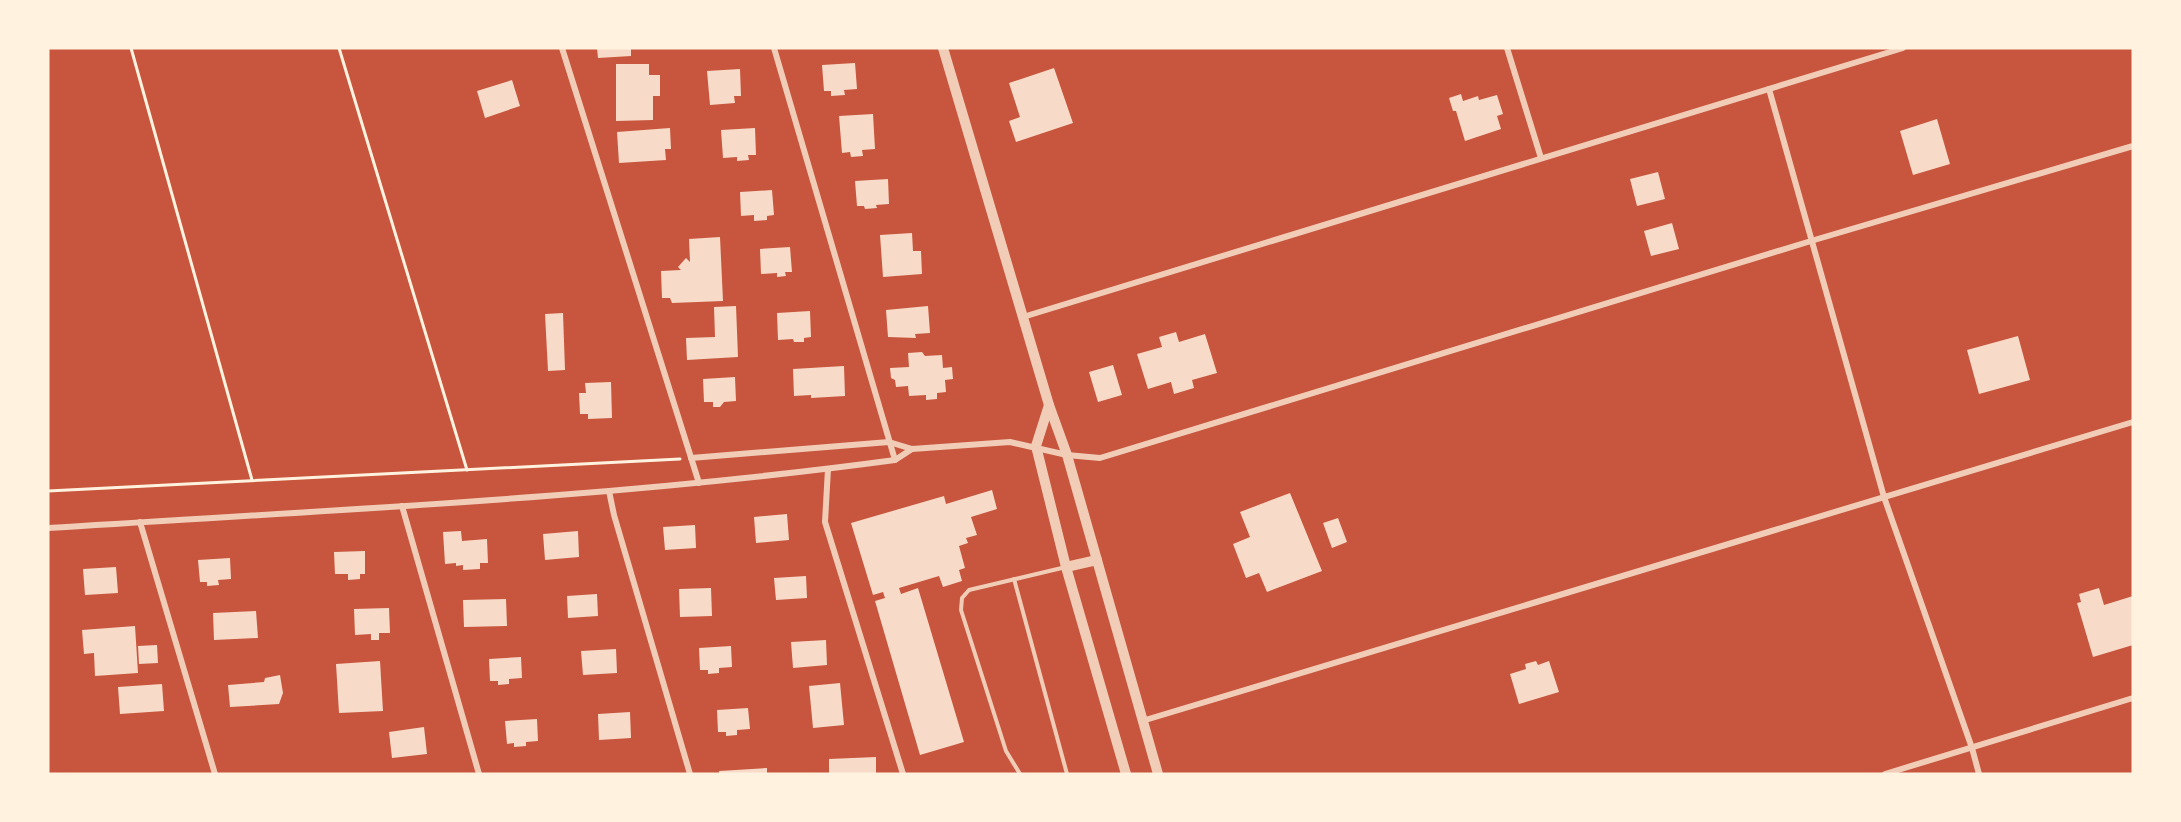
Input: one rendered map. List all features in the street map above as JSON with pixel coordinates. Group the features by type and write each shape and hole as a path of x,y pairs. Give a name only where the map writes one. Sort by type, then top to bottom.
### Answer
{"street":[{"path":"562,48 699,483"},
{"path":"774,48 895,460"},
{"path":"943,48 1049,405 1066,454 1158,774"},
{"path":"1507,48 1541,158"},
{"path":"1023,317 1903,48"},
{"path":"1768,89 1884,497 1972,748 1979,774"},
{"path":"691,458 889,442 912,449 1010,442 1066,454 1100,458 1811,241 2133,146"},
{"path":"1049,405 1036,446 1066,567 1126,774"},
{"path":"1142,722 2133,422"},
{"path":"48,528 402,506 699,483 895,460 912,449"},
{"path":"828,469 825,522 903,774"},
{"path":"609,491 690,774"},
{"path":"402,506 479,774"},
{"path":"140,522 215,774"},
{"path":"1066,567 1097,560"},
{"path":"1885,774 2133,698"}],"lane":[{"path":"1020,774 1006,751 961,610 962,598 969,590 1066,567"},
{"path":"1014,579 1067,774"}],"path":[{"path":"131,48 253,480"},
{"path":"339,48 467,470"},
{"path":"48,490 691,458"}],"building":[{"path":"597,48 631,48 631,56 598,58"},
{"path":"855,63 857,89 844,90 845,95 831,96 831,91 824,91 822,65"},
{"path":"616,64 649,64 649,75 660,75 660,96 653,96 653,120 616,121"},
{"path":"1054,68 1073,123 1016,142 1009,121 1020,117 1009,83"},
{"path":"740,69 741,96 734,96 735,103 710,105 707,71"},
{"path":"512,80 520,106 485,118 477,91"},
{"path":"1461,94 1463,101 1478,96 1479,100 1497,95 1503,114 1497,116 1501,129 1465,141 1456,111 1453,111 1449,98"},
{"path":"873,114 875,149 862,150 863,156 851,157 850,152 842,153 839,116"},
{"path":"1937,119 1950,164 1913,175 1900,131"},
{"path":"670,128 671,149 665,149 666,160 619,163 617,132"},
{"path":"755,128 756,155 748,155 749,160 737,161 737,157 723,158 721,130"},
{"path":"1658,172 1665,199 1637,206 1630,179"},
{"path":"888,179 889,204 865,209 864,206 857,206 855,181"},
{"path":"772,190 774,215 767,216 767,220 754,221 754,215 741,216 740,192"},
{"path":"1672,223 1679,249 1651,256 1644,231"},
{"path":"912,233 913,251 921,251 922,274 883,277 880,235"},
{"path":"720,237 723,301 672,303 670,298 662,298 661,271 681,270 678,267 686,258 690,262 689,239"},
{"path":"790,247 792,272 785,272 786,276 777,277 777,273 761,274 760,249"},
{"path":"736,306 738,357 687,360 686,338 715,337 714,307"},
{"path":"928,306 930,333 915,334 916,338 888,337 886,310"},
{"path":"810,311 811,337 804,338 804,342 794,342 793,339 778,340 777,313"},
{"path":"563,313 565,370 548,371 545,314"},
{"path":"1176,332 1179,342 1205,334 1217,373 1192,380 1194,388 1174,394 1171,382 1148,389 1137,354 1162,347 1159,337"},
{"path":"2018,336 2030,380 1979,394 1967,350"},
{"path":"922,352 925,356 942,355 943,368 952,367 953,379 945,380 946,392 937,393 937,399 926,400 926,395 909,396 908,386 896,387 895,380 891,378 890,368 909,367 908,353"},
{"path":"1113,365 1122,395 1098,402 1089,372"},
{"path":"844,366 845,396 811,398 811,395 794,396 793,369"},
{"path":"735,377 736,401 724,402 720,407 713,407 713,402 704,402 703,379"},
{"path":"611,382 612,418 588,419 588,414 580,414 579,393 586,393 585,383"},
{"path":"992,490 997,509 971,517 977,535 966,538 968,543 959,546 965,568 959,570 962,581 943,587 939,576 899,588 901,594 918,588 964,742 920,755 875,601 885,598 883,592 873,595 851,523 944,496 946,504"},
{"path":"1290,493 1322,571 1267,592 1259,573 1246,578 1233,544 1250,537 1240,512"},
{"path":"787,514 789,540 756,543 754,517"},
{"path":"1338,518 1347,542 1332,548 1323,523"},
{"path":"695,525 696,548 665,550 663,527"},
{"path":"461,531 462,541 487,539 488,563 480,563 480,569 463,570 463,565 445,564 443,532"},
{"path":"578,531 579,557 545,560 543,534"},
{"path":"365,551 365,574 360,574 360,579 348,580 348,574 335,574 334,552"},
{"path":"230,558 231,579 218,580 219,585 207,586 207,582 200,582 198,560"},
{"path":"116,567 118,593 85,595 83,569"},
{"path":"806,576 807,598 776,600 774,578"},
{"path":"711,588 712,616 680,617 679,589"},
{"path":"2099,588 2104,605 2133,596 2133,645 2093,657 2077,603 2081,602 2079,594"},
{"path":"597,594 598,616 568,618 567,596"},
{"path":"506,599 507,626 464,627 463,600"},
{"path":"389,608 390,633 379,633 379,640 371,640 371,634 355,635 354,609"},
{"path":"256,611 258,638 214,640 213,613"},
{"path":"135,626 138,673 95,676 94,653 84,654 82,630"},
{"path":"826,640 827,665 793,668 791,642"},
{"path":"157,645 158,663 139,664 138,646"},
{"path":"731,646 732,667 719,668 719,673 708,674 708,670 700,670 699,648"},
{"path":"616,649 617,673 583,675 581,651"},
{"path":"521,657 522,678 509,679 509,684 498,685 498,681 490,681 489,659"},
{"path":"380,661 383,711 339,713 336,664"},
{"path":"1536,661 1538,665 1549,661 1559,692 1519,704 1510,674 1526,669 1525,664"},
{"path":"280,675 283,693 279,704 230,707 228,685 264,682 265,678"},
{"path":"840,683 844,725 813,728 809,686"},
{"path":"162,684 164,711 120,714 118,687"},
{"path":"748,708 750,729 737,730 737,735 726,736 726,732 718,732 717,710"},
{"path":"630,712 631,738 599,740 598,714"},
{"path":"537,719 538,741 526,742 526,746 514,747 514,743 507,744 505,721"},
{"path":"424,727 427,754 392,758 389,732"},
{"path":"876,757 876,774 829,774 829,759"},
{"path":"767,768 767,774 719,774 719,771"}]}
